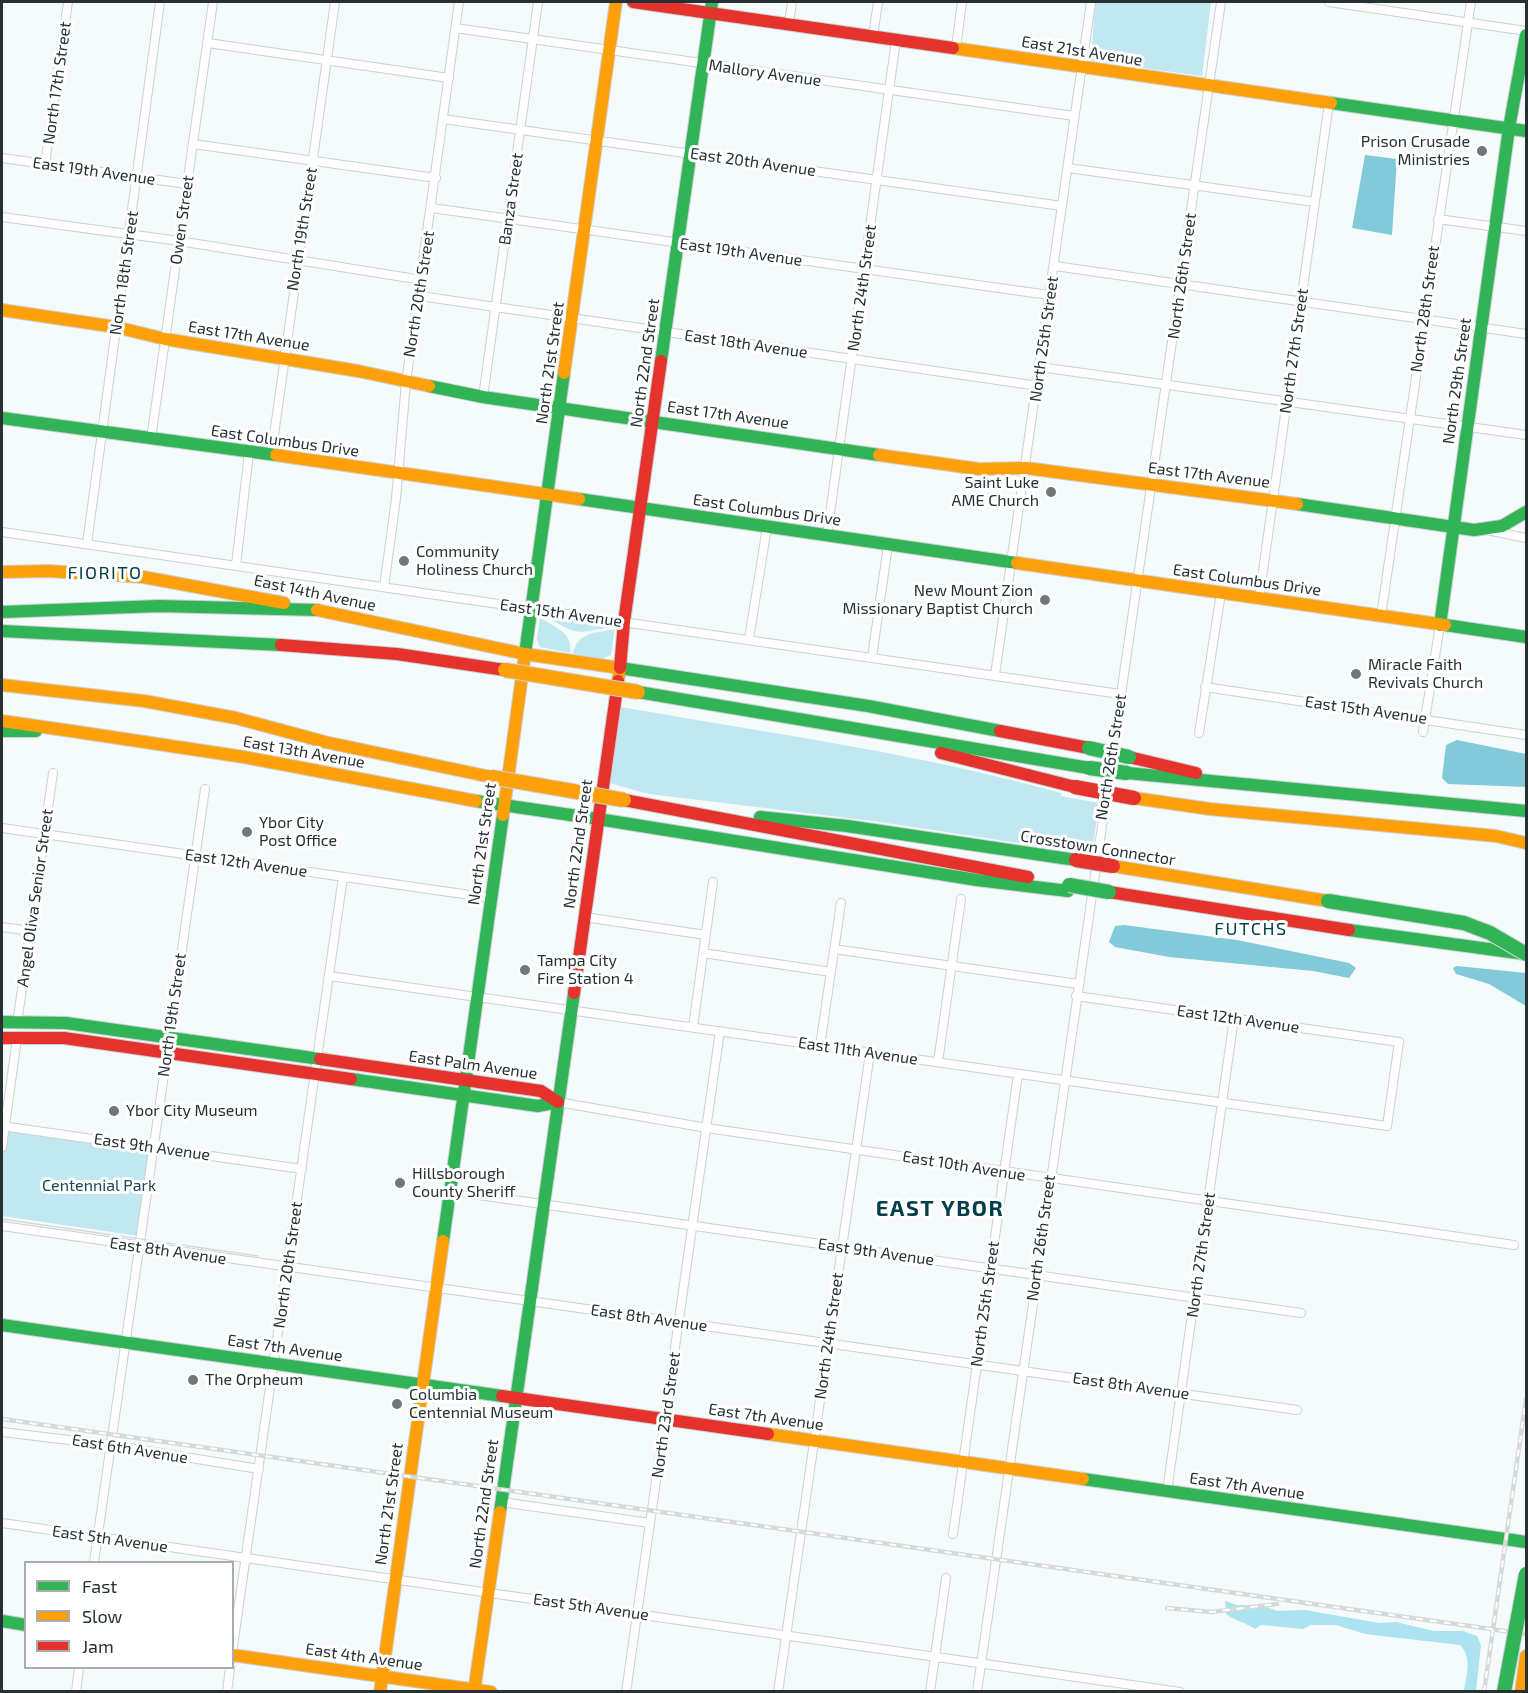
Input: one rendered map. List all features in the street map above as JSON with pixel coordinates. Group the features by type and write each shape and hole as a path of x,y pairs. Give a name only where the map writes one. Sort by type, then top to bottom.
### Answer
{"main road":[{"name":"North 21st Street","path":"380,1692 549,495 616,2"},
{"name":"East 21st Avenue","path":"633,2 711,7 789,24 1527,131"},
{"name":"North 22nd Street","path":"475,1690 711,7"},
{"name":"North 29th Street","path":"1440,625 1509,128 1527,33"},
{"name":"East 17th Avenue","path":"2,310 116,327 165,339 284,358 483,397 979,469 1026,468 1274,500 1453,528 1487,530"},
{"name":"East Columbus Drive","path":"2,418 397,472 1527,638"},
{"path":"1487,530 1502,526 1527,512"},
{"name":"East 14th Avenue","path":"2,572 48,571 143,577 317,610 525,654 868,706 1089,748 1246,786"},
{"path":"2,612 106,605 230,605 317,610"},
{"path":"2,631 289,645 397,654 1089,768 1246,786 1527,811"},
{"path":"2,685 144,701 236,718 326,742 491,777 624,800 1069,888 1527,954"},
{"path":"2,722 78,732"},
{"name":"East 13th Avenue","path":"2,731 78,732 244,757 504,806 598,819 965,879 1069,888"},
{"path":"905,739 970,761 1075,788 1134,798 1220,810 1462,832 1527,843"},
{"path":"473,800 492,815 498,846"},
{"name":"Crosstown Connector","path":"655,806 847,826 1076,860 1464,923 1490,933 1527,954"},
{"name":"East Palm Avenue","path":"2,1022 66,1023 466,1080 541,1091 558,1102"},
{"name":"East Palm Avenue","path":"2,1038 64,1038 538,1106 558,1102"},
{"name":"East 7th Avenue","path":"2,1324 1527,1542"},
{"path":"1504,1692 1527,1574"},
{"path":"2,1621 24,1625"},
{"name":"East 4th Avenue","path":"234,1654 491,1692"},
{"path":"1521,1692 1527,1656"}],"street":[{"name":"North 17th Street","path":"45,164 68,2"},
{"name":"North 18th Street","path":"87,544 160,2"},
{"name":"Owen Street","path":"151,439 213,2"},
{"name":"North 19th Street","path":"270,456 335,2"},
{"name":"North 20th Street","path":"384,587 396,499 406,382 420,296 459,2"},
{"name":"Banza Street","path":"483,397 538,2"},
{"path":"789,24 792,2"},
{"path":"873,36 878,2"},
{"path":"956,48 962,2"},
{"name":"North 25th Street","path":"995,675 1091,2"},
{"name":"North 26th Street","path":"977,1692 1221,2"},
{"path":"1329,2 1527,33"},
{"name":"North 28th Street","path":"1381,616 1471,2"},
{"name":"Mallory Avenue","path":"455,28 1074,116"},
{"name":"North 24th Street","path":"827,536 896,40"},
{"path":"208,44 449,78"},
{"name":"North 27th Street","path":"1259,599 1329,103"},
{"name":"East 20th Avenue","path":"443,119 520,128 1062,206"},
{"path":"193,144 436,178"},
{"name":"East 19th Avenue","path":"2,158 187,184"},
{"path":"1068,168 1315,202"},
{"name":"East 19th Avenue","path":"432,208 1049,295"},
{"path":"2,217 178,241 422,280"},
{"path":"1438,219 1527,231"},
{"path":"1055,266 1527,334"},
{"name":"East 18th Avenue","path":"420,296 1038,386"},
{"path":"1040,367 1527,435"},
{"path":"236,565 249,453"},
{"path":"749,639 767,527"},
{"path":"1487,530 1527,538"},
{"name":"East 15th Avenue","path":"2,532 1120,694"},
{"path":"872,657 888,544"},
{"path":"1199,733 1221,593"},
{"name":"North 29th Street","path":"1424,732 1440,625"},
{"name":"East 15th Avenue","path":"1205,687 1426,718 1527,735"},
{"name":"Angel Oliva Senior Street","path":"17,1024 53,773"},
{"name":"North 19th Street","path":"94,1561 205,789"},
{"name":"East 12th Avenue","path":"2,828 491,898"},
{"name":"North 20th Street","path":"234,1640 343,877"},
{"path":"693,1027 713,882"},
{"path":"938,1062 961,899"},
{"path":"820,1046 841,903"},
{"path":"584,918 706,935"},
{"path":"2,927 30,931"},
{"path":"834,949 1078,984"},
{"path":"703,953 831,972"},
{"name":"East 11th Avenue","path":"329,976 1387,1126"},
{"name":"East 12th Avenue","path":"1076,996 1399,1042 1387,1126"},
{"name":"North 27th Street","path":"1167,1491 1234,1018"},
{"name":"North 23rd Street","path":"626,1692 720,1031"},
{"path":"2,1147 3,1126 17,1039"},
{"name":"North 24th Street","path":"778,1692 870,1053"},
{"name":"North 25th Street","path":"953,1534 1018,1074"},
{"name":"East 10th Avenue","path":"558,1102 707,1128 1514,1245"},
{"name":"East 9th Avenue","path":"3,1126 302,1169"},
{"name":"East 9th Avenue","path":"451,1191 1301,1313"},
{"name":"East 8th Avenue","path":"2,1226 1297,1410"},
{"name":"East 6th Avenue","path":"2,1432 111,1445 259,1469"},
{"path":"501,1502 650,1523"},
{"name":"East 5th Avenue","path":"2,1523 935,1656 1130,1688 1180,1692"},
{"path":"930,1692 946,1578"},
{"path":"76,1692 79,1669"},
{"path":"227,1692 230,1669"}],"green space":[{"path":"1095,2 1211,2 1202,76 1091,61"},
{"path":"542,614 614,624 614,626 591,631 576,631"},
{"path":"540,618 558,628 566,636 569,640 570,653 540,647 537,639"},
{"path":"615,629 611,655 601,659 573,654 578,641 583,637"},
{"path":"621,707 952,766 1061,793 1061,796 1099,803 1092,854 873,821 649,794 609,783"},
{"name":"Centennial Park","path":"6,1129 152,1149 139,1236 2,1216 2,1162"}],"shaded area":[{"path":"1365,155 1397,159 1392,235 1352,228"},
{"path":"1457,740 1526,754 1526,787 1448,784 1442,778 1446,745"},
{"path":"1124,925 1237,940 1349,963 1356,968 1349,978 1313,971 1169,957 1115,947 1109,942 1115,926"},
{"path":"1457,966 1526,973 1526,1006 1489,984 1456,974 1453,968"},
{"path":"1225,1601 1237,1605 1261,1605 1277,1611 1305,1610 1379,1623 1396,1622 1434,1631 1463,1631 1477,1636 1481,1645 1476,1691 1464,1691 1468,1661 1460,1645 1365,1634 1336,1625 1311,1625 1303,1629 1261,1625 1255,1629 1226,1614"}],"tram line":[{"path":"2,1219 258,1256"}],"railway":[{"path":"1484,1692 1526,1399"},
{"path":"2,1419 1526,1634"},
{"path":"1167,1608 1211,1612 1277,1604"}],"traffic: fast":[{"path":"661,361 712,2"},
{"path":"1440,625 1509,128 1526,35"},
{"path":"1331,103 1526,131"},
{"path":"525,654 564,373"},
{"path":"429,386 483,397 879,455"},
{"path":"2,418 276,455"},
{"path":"579,499 1017,563"},
{"path":"1297,504 1474,530 1502,526 1526,512"},
{"path":"2,612 159,606 317,610"},
{"path":"1445,625 1526,637"},
{"path":"2,631 281,645"},
{"path":"620,668 868,706 1000,731"},
{"path":"638,692 1089,768"},
{"path":"2,731 36,731"},
{"path":"1089,748 1129,757"},
{"path":"1089,768 1127,773"},
{"path":"1127,773 1526,811"},
{"path":"476,801 598,819"},
{"path":"443,1241 503,815"},
{"path":"760,817 847,826 1076,860"},
{"path":"598,819 977,880 1068,891"},
{"path":"1069,885 1109,892"},
{"path":"1328,901 1464,923 1490,933 1526,954"},
{"path":"1349,930 1525,954"},
{"path":"500,1512 574,993"},
{"path":"2,1022 66,1023 320,1059"},
{"path":"351,1079 538,1106 558,1102"},
{"path":"2,1325 502,1396"},
{"path":"1083,1479 1526,1542"},
{"path":"1504,1692 1526,1574"},
{"path":"2,1621 24,1625"}],"traffic: slow":[{"path":"564,373 616,2"},
{"path":"953,48 1331,103"},
{"path":"2,310 116,327 165,339 358,371 429,386"},
{"path":"276,455 579,499"},
{"path":"879,455 979,469 1026,468 1297,504"},
{"path":"1017,563 1445,625"},
{"path":"2,572 48,571 143,577 284,603"},
{"path":"317,610 525,654 620,668 618,681"},
{"path":"503,815 525,654"},
{"path":"505,670 638,692"},
{"path":"2,685 144,701 236,718 325,742 491,777"},
{"path":"2,721 78,732"},
{"path":"78,732 244,757 476,801"},
{"path":"491,777 624,800"},
{"path":"1134,798 1210,809 1496,836 1526,843"},
{"path":"1113,866 1328,901"},
{"path":"380,1692 443,1241"},
{"path":"768,1434 1083,1479"},
{"path":"474,1692 500,1512"},
{"path":"234,1655 491,1692"},
{"path":"1521,1692 1526,1656"}],"traffic: jam":[{"path":"633,2 953,48"},
{"path":"620,668 624,622 661,361"},
{"path":"281,645 397,654 505,670"},
{"path":"574,993 618,681"},
{"path":"1000,731 1089,748"},
{"path":"941,753 1075,787"},
{"path":"1129,757 1196,773"},
{"path":"1075,787 1134,798"},
{"path":"624,800 1028,877"},
{"path":"1076,860 1113,866"},
{"path":"1109,892 1349,930"},
{"path":"2,1038 64,1038 351,1079"},
{"path":"320,1059 541,1091 558,1102"},
{"path":"502,1396 768,1434"}],"place":[{"name":"Prison Crusade Ministries","path":"1482,151"},
{"name":"Saint Luke AME Church","path":"1051,492"},
{"name":"Community Holiness Church","path":"404,561"},
{"name":"New Mount Zion Missionary Baptist Church","path":"1045,600"},
{"name":"Miracle Faith Revivals Church","path":"1356,674"},
{"name":"Ybor City Post Office","path":"247,832"},
{"name":"Tampa City Fire Station 4","path":"525,970"},
{"name":"Ybor City Museum","path":"114,1111"},
{"name":"Hillsborough County Sheriff","path":"400,1183"},
{"name":"The Orpheum","path":"193,1380"},
{"name":"Columbia Centennial Museum","path":"397,1404"}],"district":[{"name":"FIORITO","path":"105,573"},
{"name":"FUTCHS","path":"1251,929"},
{"name":"EAST YBOR","path":"940,1209"}]}
